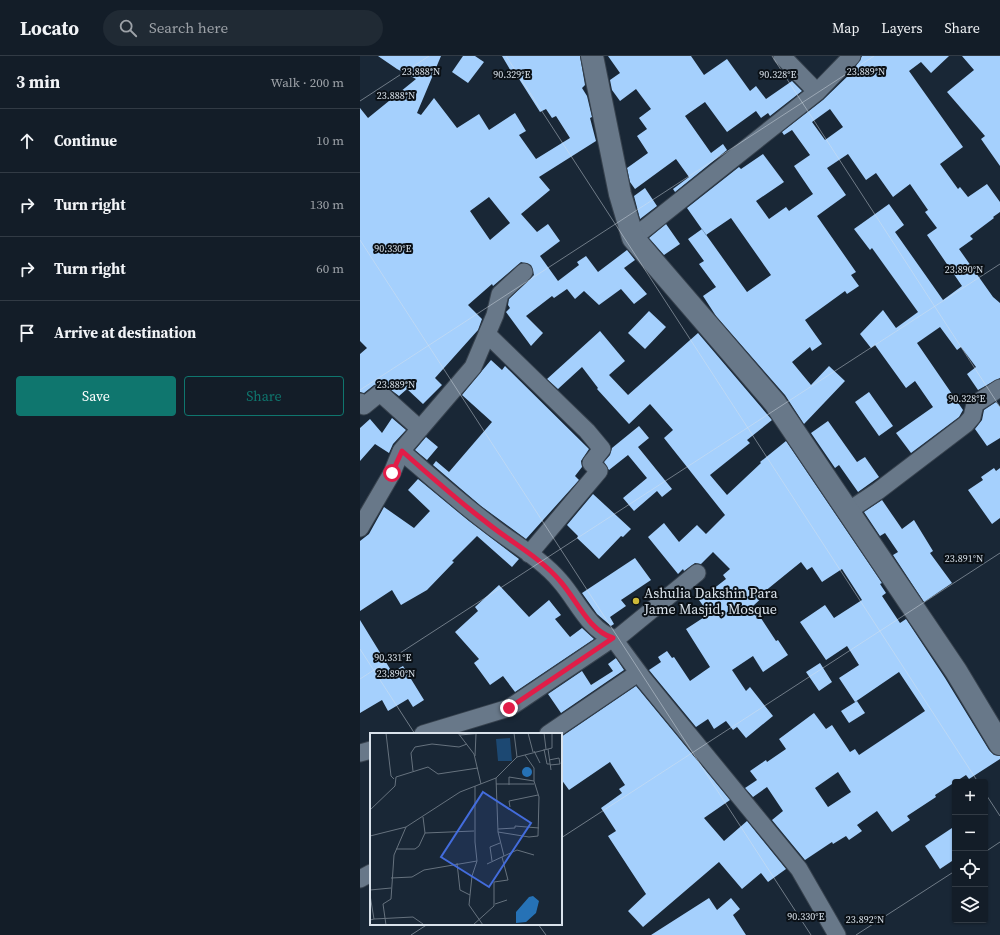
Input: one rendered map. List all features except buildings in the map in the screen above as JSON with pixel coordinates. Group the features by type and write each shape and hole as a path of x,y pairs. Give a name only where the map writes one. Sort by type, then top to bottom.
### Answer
{"street":[{"path":"592,56 620,194 633,238 775,403 956,671 1000,744"},
{"path":"782,56 817,92"},
{"path":"633,238 817,92 852,56"},
{"path":"360,528 392,473 402,451 473,366 495,315 500,294 524,272"},
{"path":"487,334 587,431 602,448 591,463 599,471 530,554"},
{"path":"848,511 878,491 966,424 972,417 975,404 1000,388"},
{"path":"360,402 364,406 380,393 420,429"},
{"path":"402,451 485,522 530,554 560,580 593,625 606,636 614,639 638,673 799,869 836,935"},
{"path":"426,733 509,708 614,639 697,573"},
{"path":"549,733 638,673"},
{"path":"360,753 370,750"},
{"path":"360,879 370,874"}],"place":[{"name":"Ashulia Dakshin Para Jame Masjid, Mosque","path":"636,601"}],"route":[{"path":"392,473 402,451 485,522 530,554 560,580 593,625 606,636 613,638 509,708"}]}
